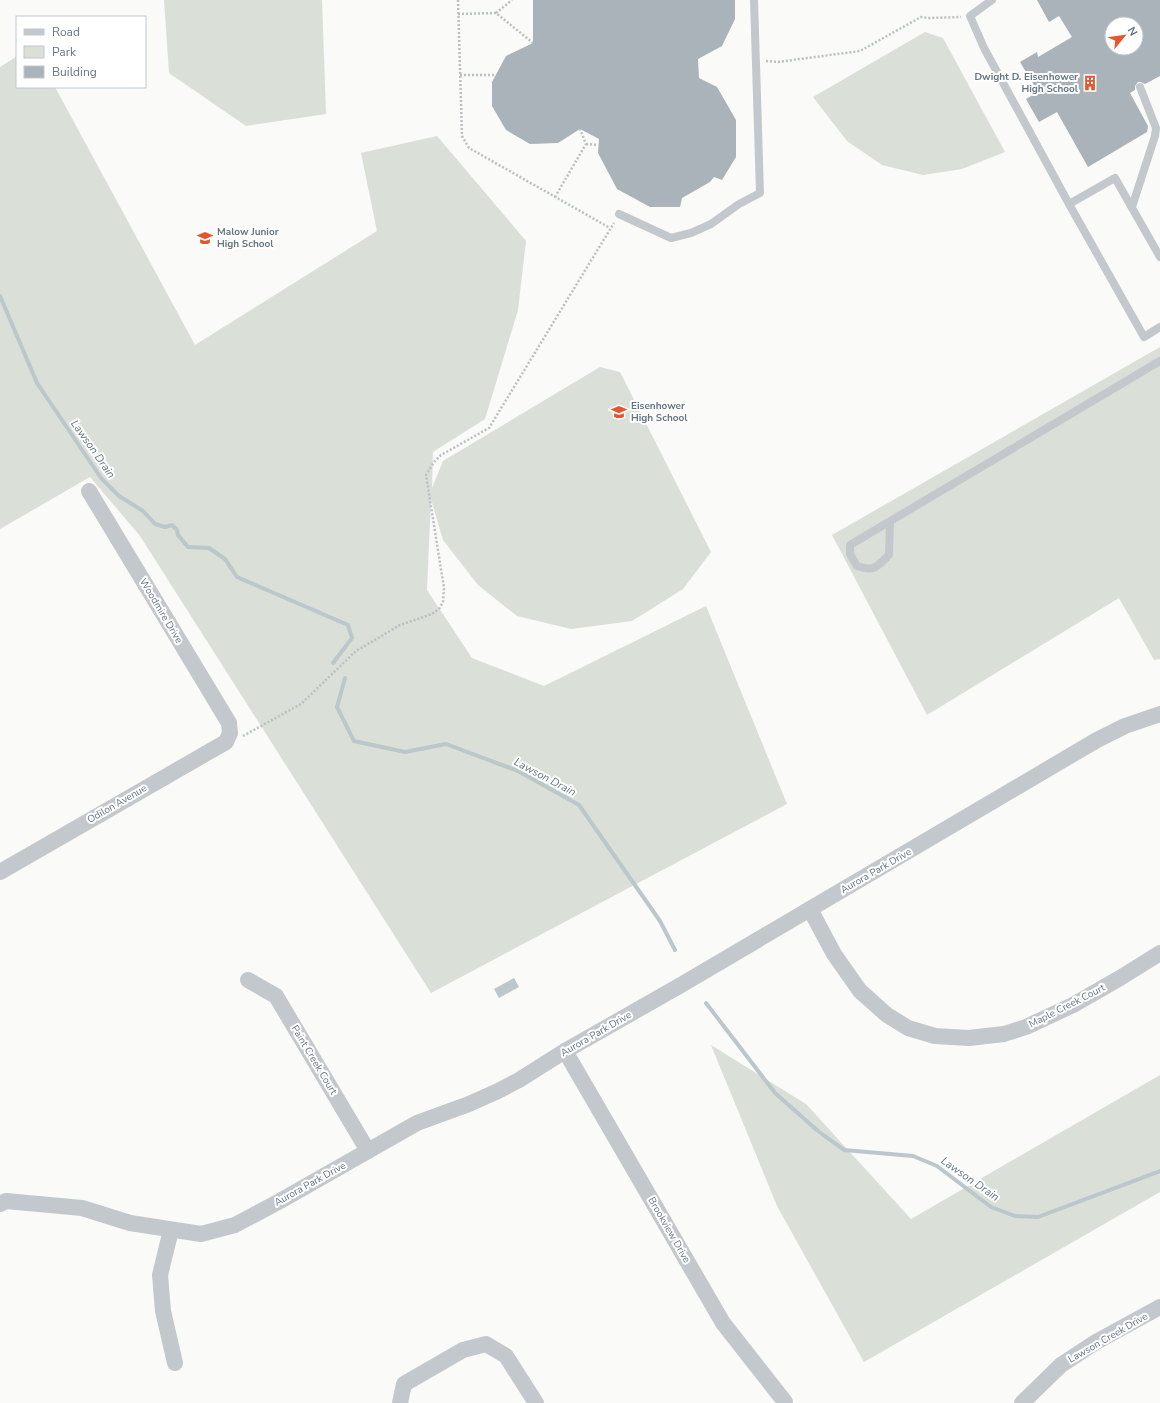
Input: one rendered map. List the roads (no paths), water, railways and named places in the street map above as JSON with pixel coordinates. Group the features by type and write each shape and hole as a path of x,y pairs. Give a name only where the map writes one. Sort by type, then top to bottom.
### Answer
{"street":[{"name":"Woodmire Drive","path":"89,491 229,724 228,737"},
{"name":"Aurora Park Drive","path":"0,1204 6,1202 82,1208 130,1222 201,1234 235,1225 286,1198 417,1123 498,1091 519,1080 565,1051 1097,740 1125,726 1160,714"},
{"name":"Odilon Avenue","path":"0,872 228,737"},
{"name":"Maple Creek Court","path":"810,909 834,954 860,991 887,1015 908,1028 935,1036 969,1038 1004,1034 1026,1027 1073,1005 1160,953"},
{"name":"Paint Creek Court","path":"248,980 276,996 368,1151"},
{"name":"Brookview Drive","path":"565,1051 723,1323 785,1402"},
{"path":"171,1230 160,1275 163,1311 175,1363"},
{"name":"Lawson Creek Drive","path":"1022,1403 1061,1366 1096,1342 1160,1307"},
{"path":"400,1403 404,1384 463,1350 486,1344 506,1356 536,1403"}],"lane":[{"path":"619,214 671,238 691,233 711,224 738,204 760,193 754,0"},
{"path":"992,0 970,16 984,48 1144,337 1160,327"},
{"path":"1132,207 1155,136 1156,128 1140,87"},
{"path":"1069,204 1115,178 1160,257"},
{"path":"890,522 889,555 879,565 868,570 857,566 850,554 850,545 1160,361"}],"waterway":[{"name":"Lawson Drain","path":"0,296 37,383 101,478 119,496 143,511 155,524 165,527 172,525 188,547 209,548 225,559 237,577 348,625 352,638 333,663"},
{"name":"Lawson Drain","path":"345,678 337,707 354,741 405,752 446,744 518,771 579,805 660,921 675,950"},
{"name":"Lawson Drain","path":"706,1003 775,1093 818,1131 844,1150 913,1156 937,1166 991,1207 1015,1216 1038,1217 1160,1171"}],"place":[{"name":"Dwight D. Eisenhower High School","path":"1090,83"},
{"name":"Malow Junior High School","path":"205,238"},
{"name":"Eisenhower High School","path":"619,412"}]}
